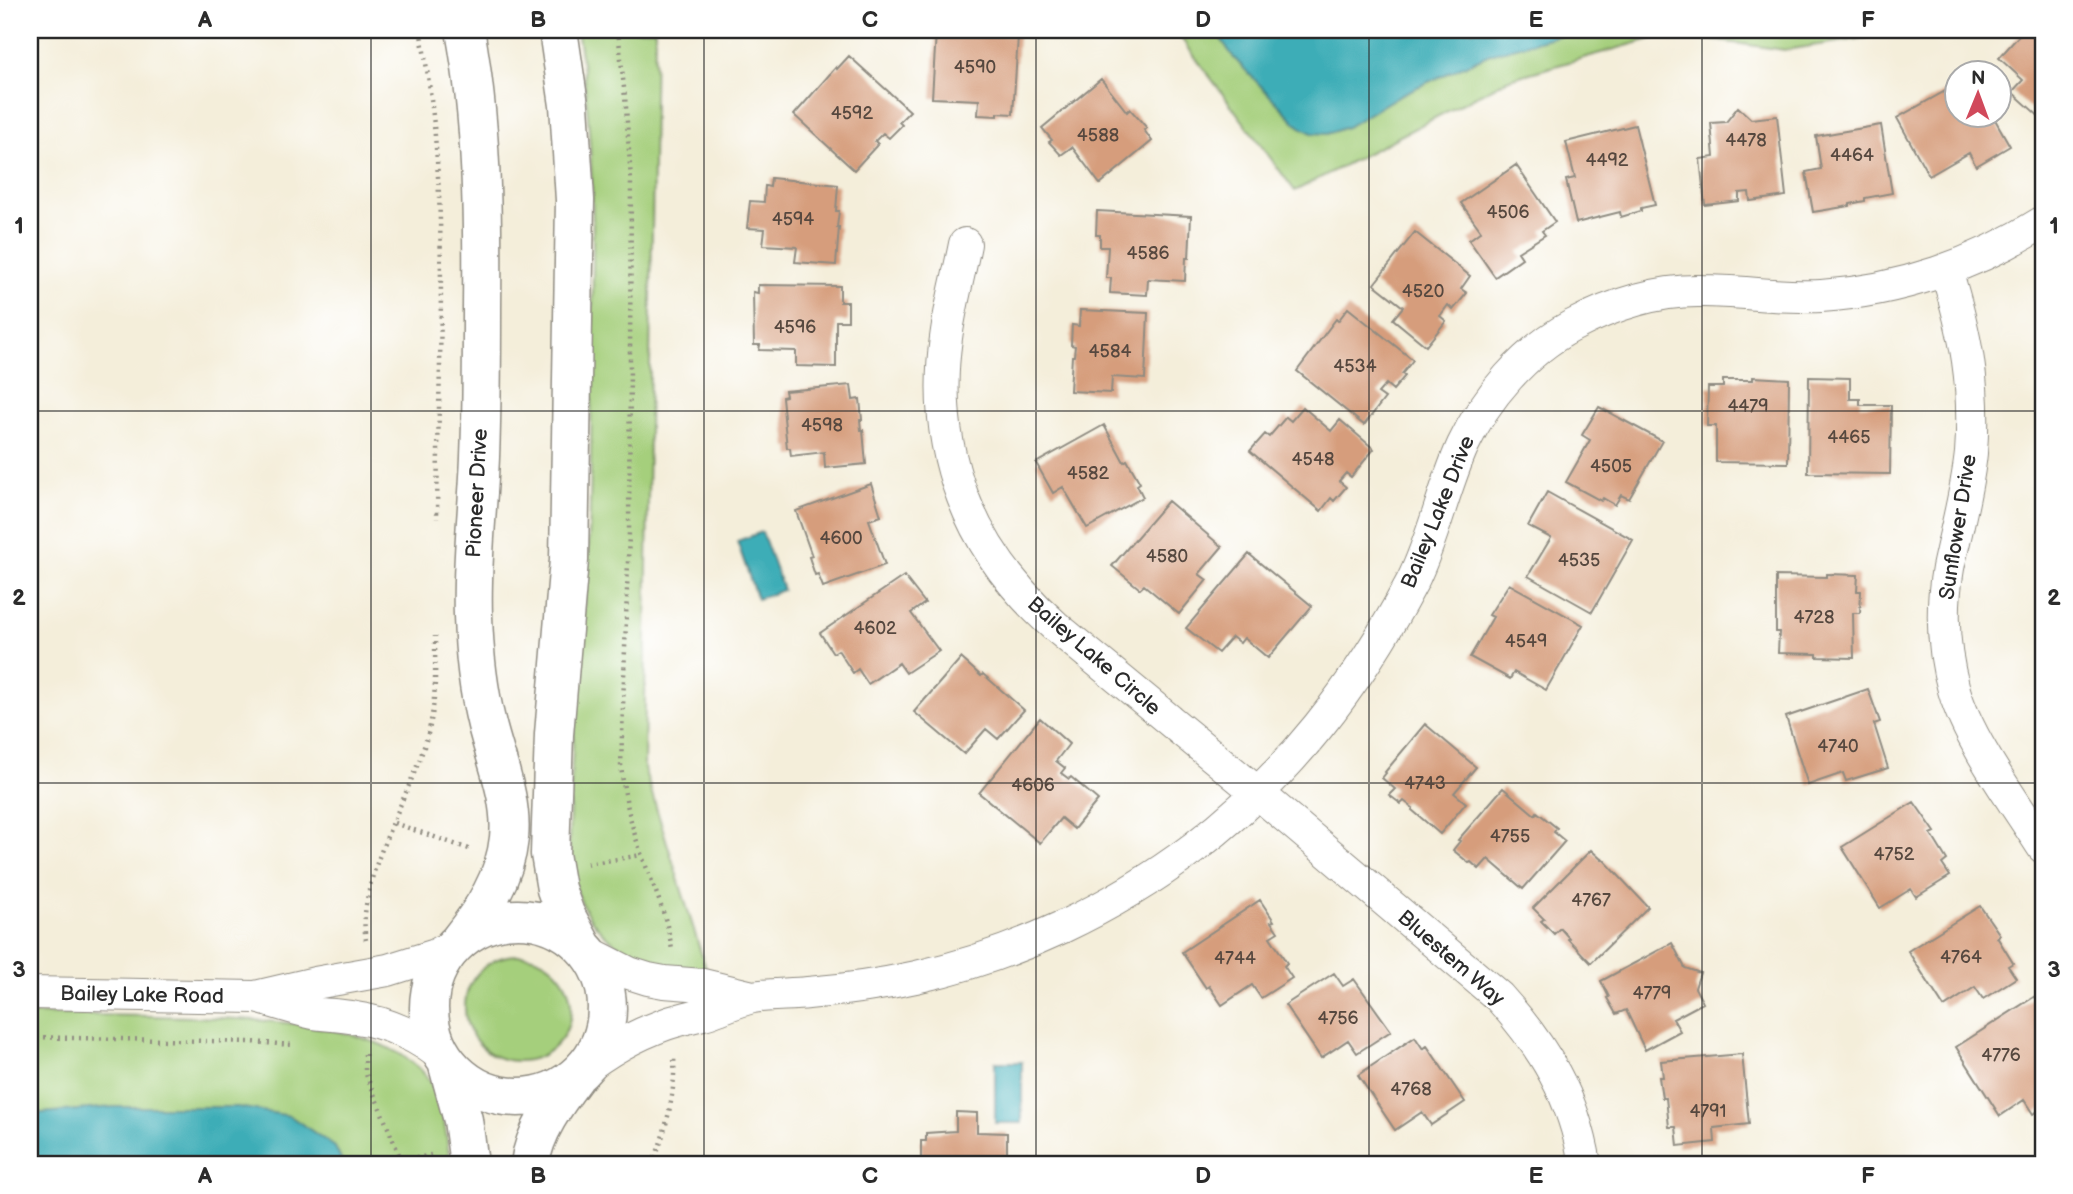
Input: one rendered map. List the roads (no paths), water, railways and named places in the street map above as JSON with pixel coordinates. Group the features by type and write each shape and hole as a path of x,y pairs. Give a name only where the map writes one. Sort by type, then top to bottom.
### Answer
{"street":[{"name":"Pioneer Drive","path":"458,942 476,920 495,887 506,856 509,831 506,797 482,700 473,614 473,565 481,436 483,209 476,101 465,30"},
{"path":"530,1164 539,1135 600,1042 607,1010 597,966 583,947 558,897 550,854 552,769 569,560 575,200 568,95 558,30"},
{"name":"Bailey Lake Drive","path":"578,1074 607,1053 640,1035 753,997 847,989 915,977 962,965 1031,940 1104,905 1192,849 1259,794 1320,726 1363,666 1415,576 1462,446 1479,416 1524,361 1567,328 1605,311 1664,293 1703,290 1793,297 1833,295 1908,282 2000,248 2043,222"},
{"name":"Bailey Lake Circle","path":"965,244 946,338 944,415 957,482 979,533 999,567 1041,614 1259,794"},
{"name":"Sunflower Drive","path":"1946,270 1964,331 1972,405 1967,484 1945,594 1945,642 1949,667 1967,722 1980,747 2043,847"},
{"name":"Bluestem Way","path":"1259,794 1485,984 1526,1028 1563,1087 1575,1121 1585,1164"},
{"path":"469,1164 463,1120 446,1060 432,1032 429,1002 436,971 458,942 485,925 497,921 523,919 548,924 560,929 583,947"},
{"name":"Bailey Lake Road","path":"255,997 388,970 436,955 458,942"},
{"name":"Bailey Lake Drive","path":"583,947 629,973 656,981 703,985 753,997"},
{"name":"Bailey Lake Road","path":"30,993 255,997 314,1013 376,1022 424,1044 446,1060"},
{"path":"446,1060 456,1073 476,1087 510,1097 545,1093 578,1074"}],"water":[{"path":"1215,30 1579,30 1490,54 1400,95 1347,127 1327,134 1312,133 1300,127 1234,58"},
{"path":"762,532 783,590 757,599 737,541"},
{"path":"995,1062 1022,1062 1022,1123 995,1123"},
{"path":"113,1107 238,1107 290,1116 335,1147 343,1164 30,1164 30,1114"}]}
